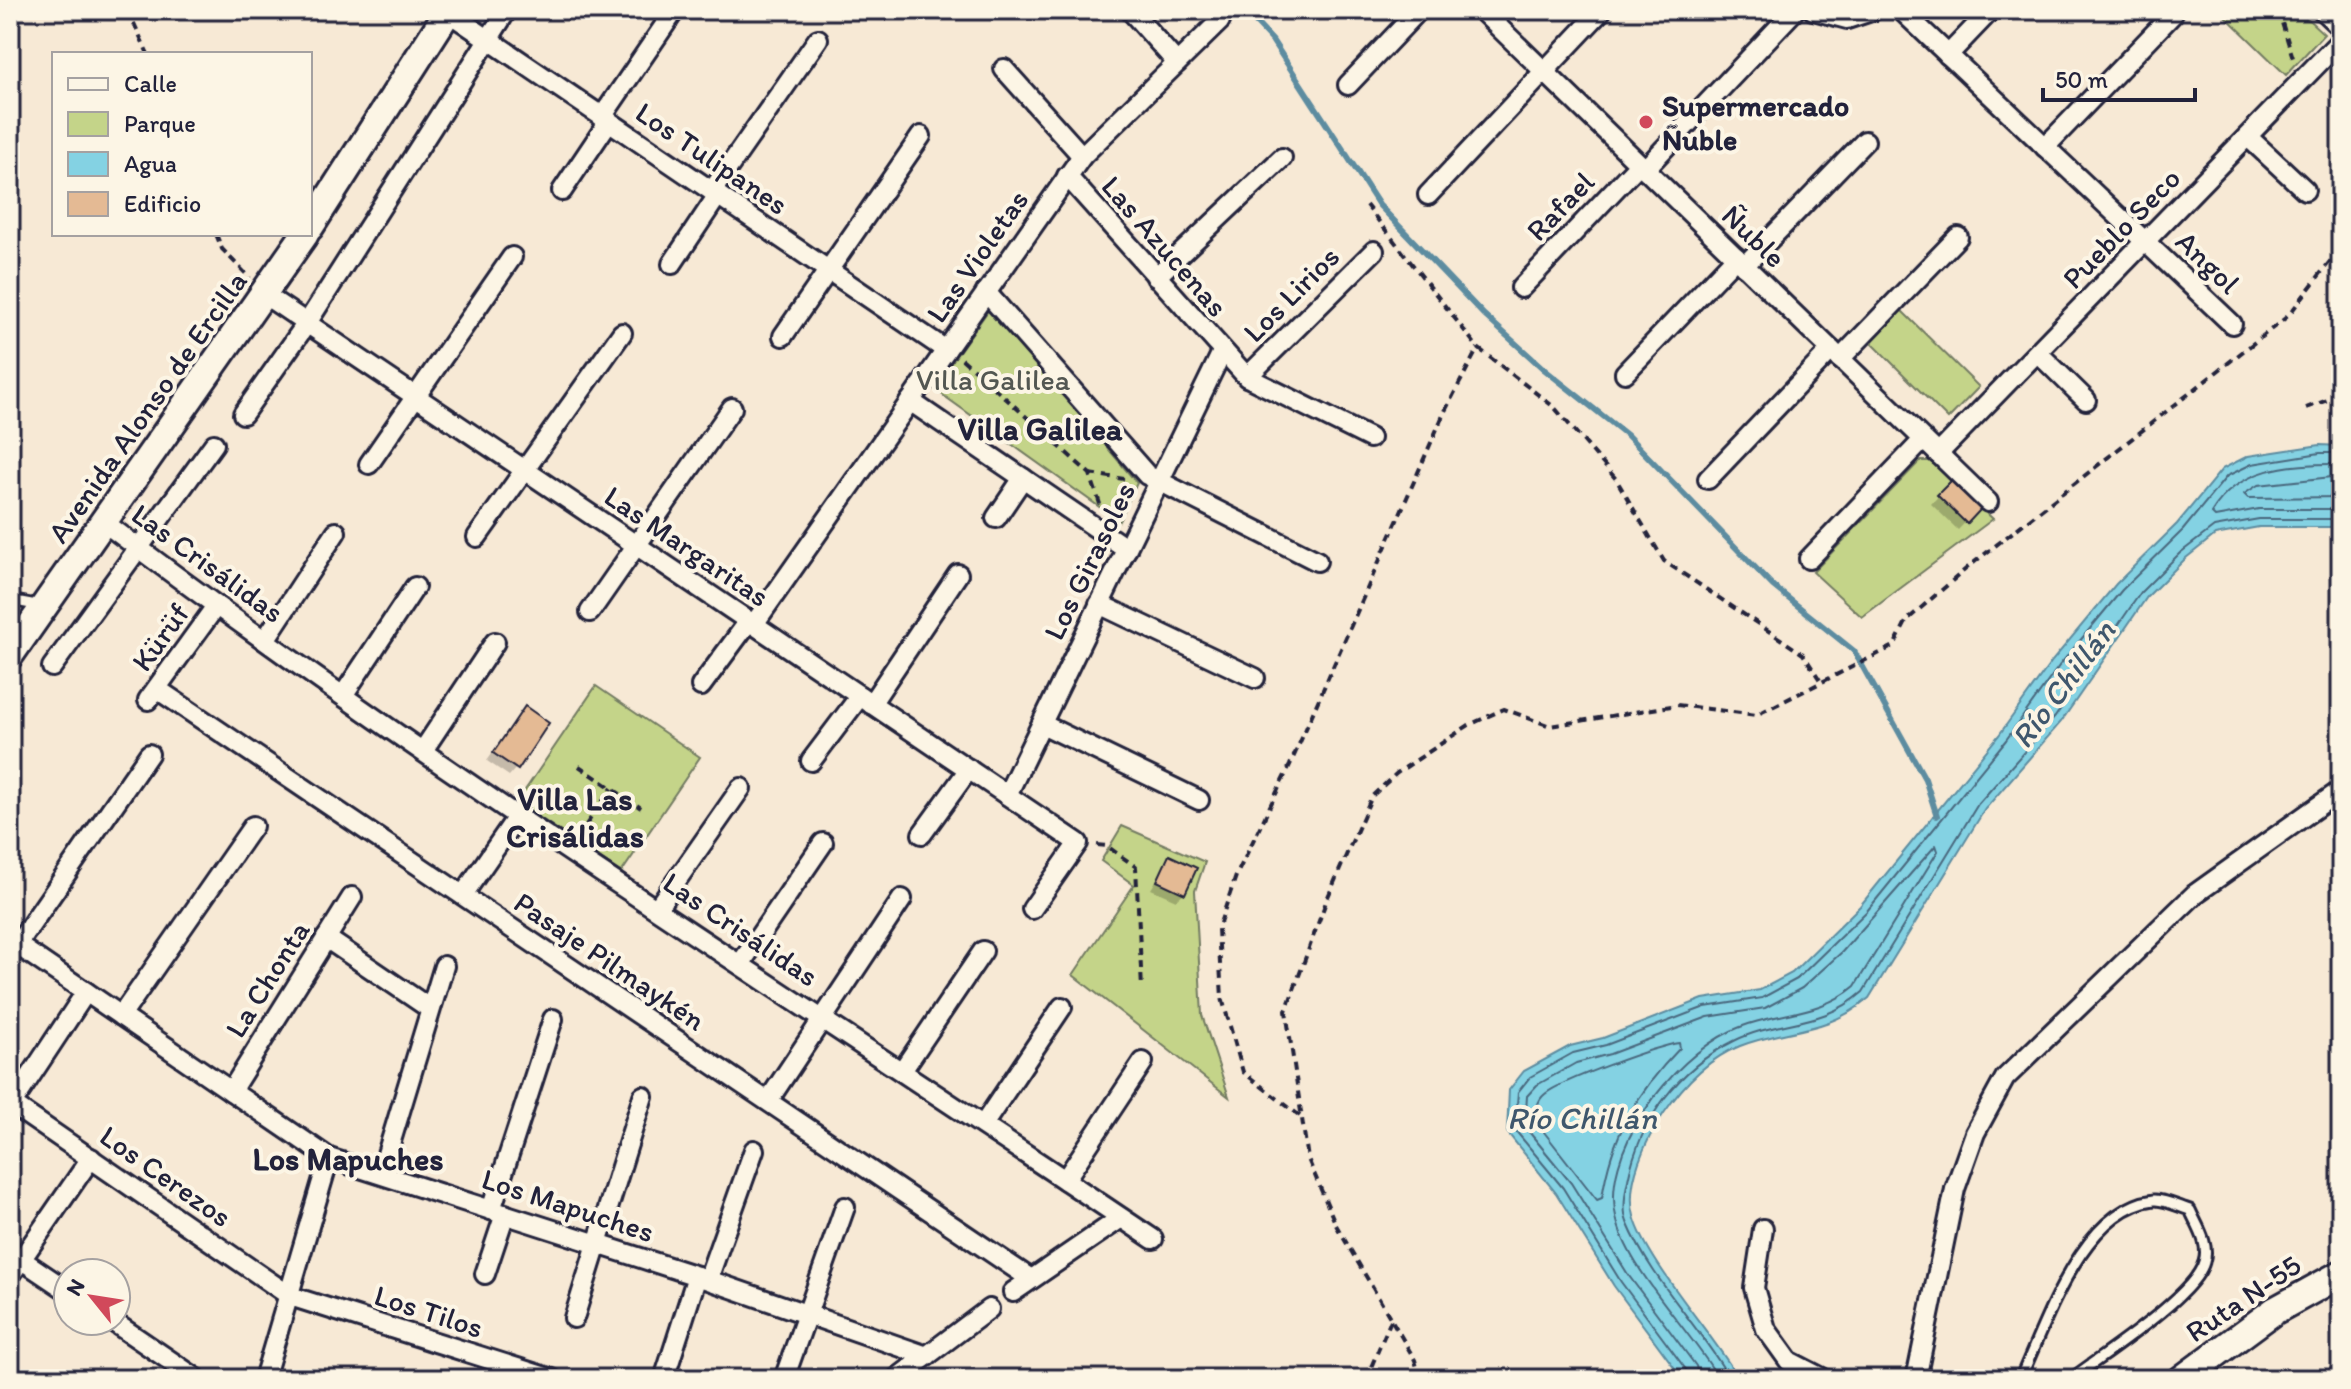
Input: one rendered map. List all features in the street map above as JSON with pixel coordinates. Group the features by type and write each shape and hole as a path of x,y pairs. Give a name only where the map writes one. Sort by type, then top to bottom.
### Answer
{"main road":[{"path":"312,224 448,11"},
{"name":"Avenida Alonso de Ercilla","path":"10,655 304,236"},
{"name":"Ruta N-55","path":"2182,1379 2274,1311 2341,1274"}],"street":[{"path":"243,414 307,323 507,10"},
{"path":"562,191 675,10"},
{"path":"1130,10 1177,63"},
{"path":"1348,85 1419,10"},
{"name":"Ñuble","path":"1481,10 1988,502"},
{"path":"1428,195 1602,10"},
{"name":"Rafael","path":"1521,288 1795,10"},
{"path":"1813,10 1847,19 1874,10"},
{"name":"Angol","path":"1901,10 2232,324"},
{"path":"1948,55 1991,10"},
{"path":"2322,10 2341,28"},
{"name":"Los Tulipanes","path":"448,11 946,350"},
{"path":"2045,147 2172,15"},
{"name":"Las Violetas","path":"701,686 751,623 1082,156 1220,21"},
{"path":"672,264 715,193 818,39"},
{"name":"Pueblo Seco","path":"1938,454 2147,243 2341,40"},
{"path":"1004,69 1082,156"},
{"path":"783,336 921,136"},
{"path":"2248,137 2305,190"},
{"path":"1625,373 1865,141"},
{"path":"1156,277 1282,158"},
{"name":"Las Azucenas","path":"1067,176 1247,377 1370,438"},
{"path":"1708,479 1958,237"},
{"name":"Los Lirios","path":"1247,377 1374,251"},
{"path":"369,464 512,257"},
{"path":"986,292 1139,468 1158,483 1317,561"},
{"name":"Las Margaritas","path":"265,295 1078,843"},
{"path":"477,537 622,333"},
{"name":"Los Girasoles","path":"1007,795 1222,352"},
{"path":"2038,353 2086,400"},
{"path":"910,401 1127,549"},
{"path":"590,612 732,408"},
{"path":"1809,559 1923,440"},
{"path":"52,667 214,444"},
{"path":"996,518 1023,478"},
{"name":"Las Crisálidas","path":"105,523 216,606 519,814 1153,1239"},
{"path":"265,640 336,532"},
{"path":"811,761 865,700 958,574"},
{"path":"344,694 415,587"},
{"path":"1099,604 1255,678"},
{"name":"Kürüf","path":"153,695 216,606"},
{"path":"424,749 495,642"},
{"name":"Pasaje Pilmaykén","path":"153,695 463,895 1031,1279"},
{"path":"1042,724 1199,800"},
{"path":"14,943 149,754"},
{"path":"922,834 969,769"},
{"path":"658,907 741,788"},
{"path":"1916,1379 1955,1189 1975,1133 2005,1078 2195,894 2341,790"},
{"path":"463,895 519,814"},
{"path":"121,1016 253,826"},
{"path":"741,963 823,843"},
{"path":"1032,909 1078,843"},
{"name":"La Chonta","path":"231,1091 352,897"},
{"path":"768,1101 902,899"},
{"path":"326,938 429,1008"},
{"name":"Los Mapuches","path":"14,943 329,1158 702,1278 927,1356"},
{"path":"902,1071 983,951"},
{"path":"381,1174 444,966"},
{"path":"11,1103 86,992"},
{"path":"983,1125 1062,1007"},
{"path":"485,1274 498,1212 553,1019"},
{"path":"1065,1180 1143,1062"},
{"path":"574,1318 643,1096"},
{"name":"Los Cerezos","path":"11,1103 290,1296"},
{"path":"664,1379 754,1150"},
{"path":"10,1276 16,1256 91,1158"},
{"path":"264,1379 329,1158"},
{"path":"784,1379 804,1313 845,1207"},
{"path":"1013,1292 1121,1218"},
{"path":"1763,1229 1754,1288 1766,1329 1789,1361 1824,1379"},
{"path":"16,1256 52,1280"},
{"name":"Los Tilos","path":"290,1296 552,1379"},
{"path":"896,1379 989,1309"},
{"path":"132,1335 197,1379"}],"lane":[{"path":"10,600 45,607"},
{"path":"2020,1379 2085,1244 2113,1215 2156,1199 2190,1210 2204,1239 2205,1262 2188,1290 2071,1379"}],"path":[{"path":"128,10 147,52"},
{"path":"2278,10 2300,82"},
{"path":"1366,205 1478,348 1554,407 1616,479 1664,561 1803,654 1821,681"},
{"path":"217,236 222,249 265,295"},
{"path":"1420,1379 1415,1360 1336,1225 1308,1159 1286,1011 1327,899 1372,796 1397,773 1469,725 1504,709 1550,726 1677,705 1756,715 1894,646 1907,620 1967,568 2288,316 2341,247"},
{"path":"1302,1117 1243,1072 1222,998 1218,929 1236,876 1290,765 1444,413 1478,348"},
{"path":"946,350 965,360 1090,474 1111,538"},
{"path":"2306,408 2341,395"},
{"path":"579,766 641,808"},
{"path":"570,848 612,788"},
{"path":"1078,843 1107,846 1136,867 1142,989"},
{"path":"1366,1379 1391,1320"}],"green space":[{"path":"2231,10 2298,10 2324,34 2286,75 2225,16"},
{"name":"Villa Galilea","path":"990,308 1137,483 1119,521 933,388"},
{"path":"1899,308 1979,387 1948,419 1868,339"},
{"path":"1920,461 1931,461 1993,519 1862,617 1813,572"},
{"name":"Villa Las Crisálidas","path":"596,686 700,757 621,873 517,802"},
{"path":"1122,826 1205,862 1195,891 1202,1015 1229,1097 1073,975 1134,885 1101,861"}],"water":[{"name":"Río Chillán","path":"2320,445 2341,446 2341,527 2259,527 2215,535 2186,558 2147,597 2061,722 1985,809 1869,998 1854,1010 1823,1024 1757,1040 1728,1051 1697,1074 1664,1113 1639,1162 1632,1190 1634,1216 1652,1254 1739,1379 1683,1379 1614,1286 1556,1193 1507,1132 1509,1090 1524,1071 1570,1046 1603,1038 1703,999 1760,990 1792,973 1860,906 1999,735 2052,661 2116,584 2177,524 2222,469 2248,456"}],"building":[{"path":"1951,481 1981,509 1967,524 1937,495"},
{"path":"525,706 549,723 518,770 493,753"},
{"path":"1169,855 1197,868 1185,894 1157,881"}],"waterway":[{"path":"1244,10 1272,40 1379,205 1484,315 1545,370 1627,435 1773,586 1854,651 1925,779 1937,816"}],"place":[{"name":"Supermercado Ñuble","path":"1646,122"}],"district":[{"name":"Villa Galilea","path":"1040,429"},
{"name":"Villa Las Crisálidas","path":"575,818"},
{"name":"Los Mapuches","path":"348,1159"}]}
